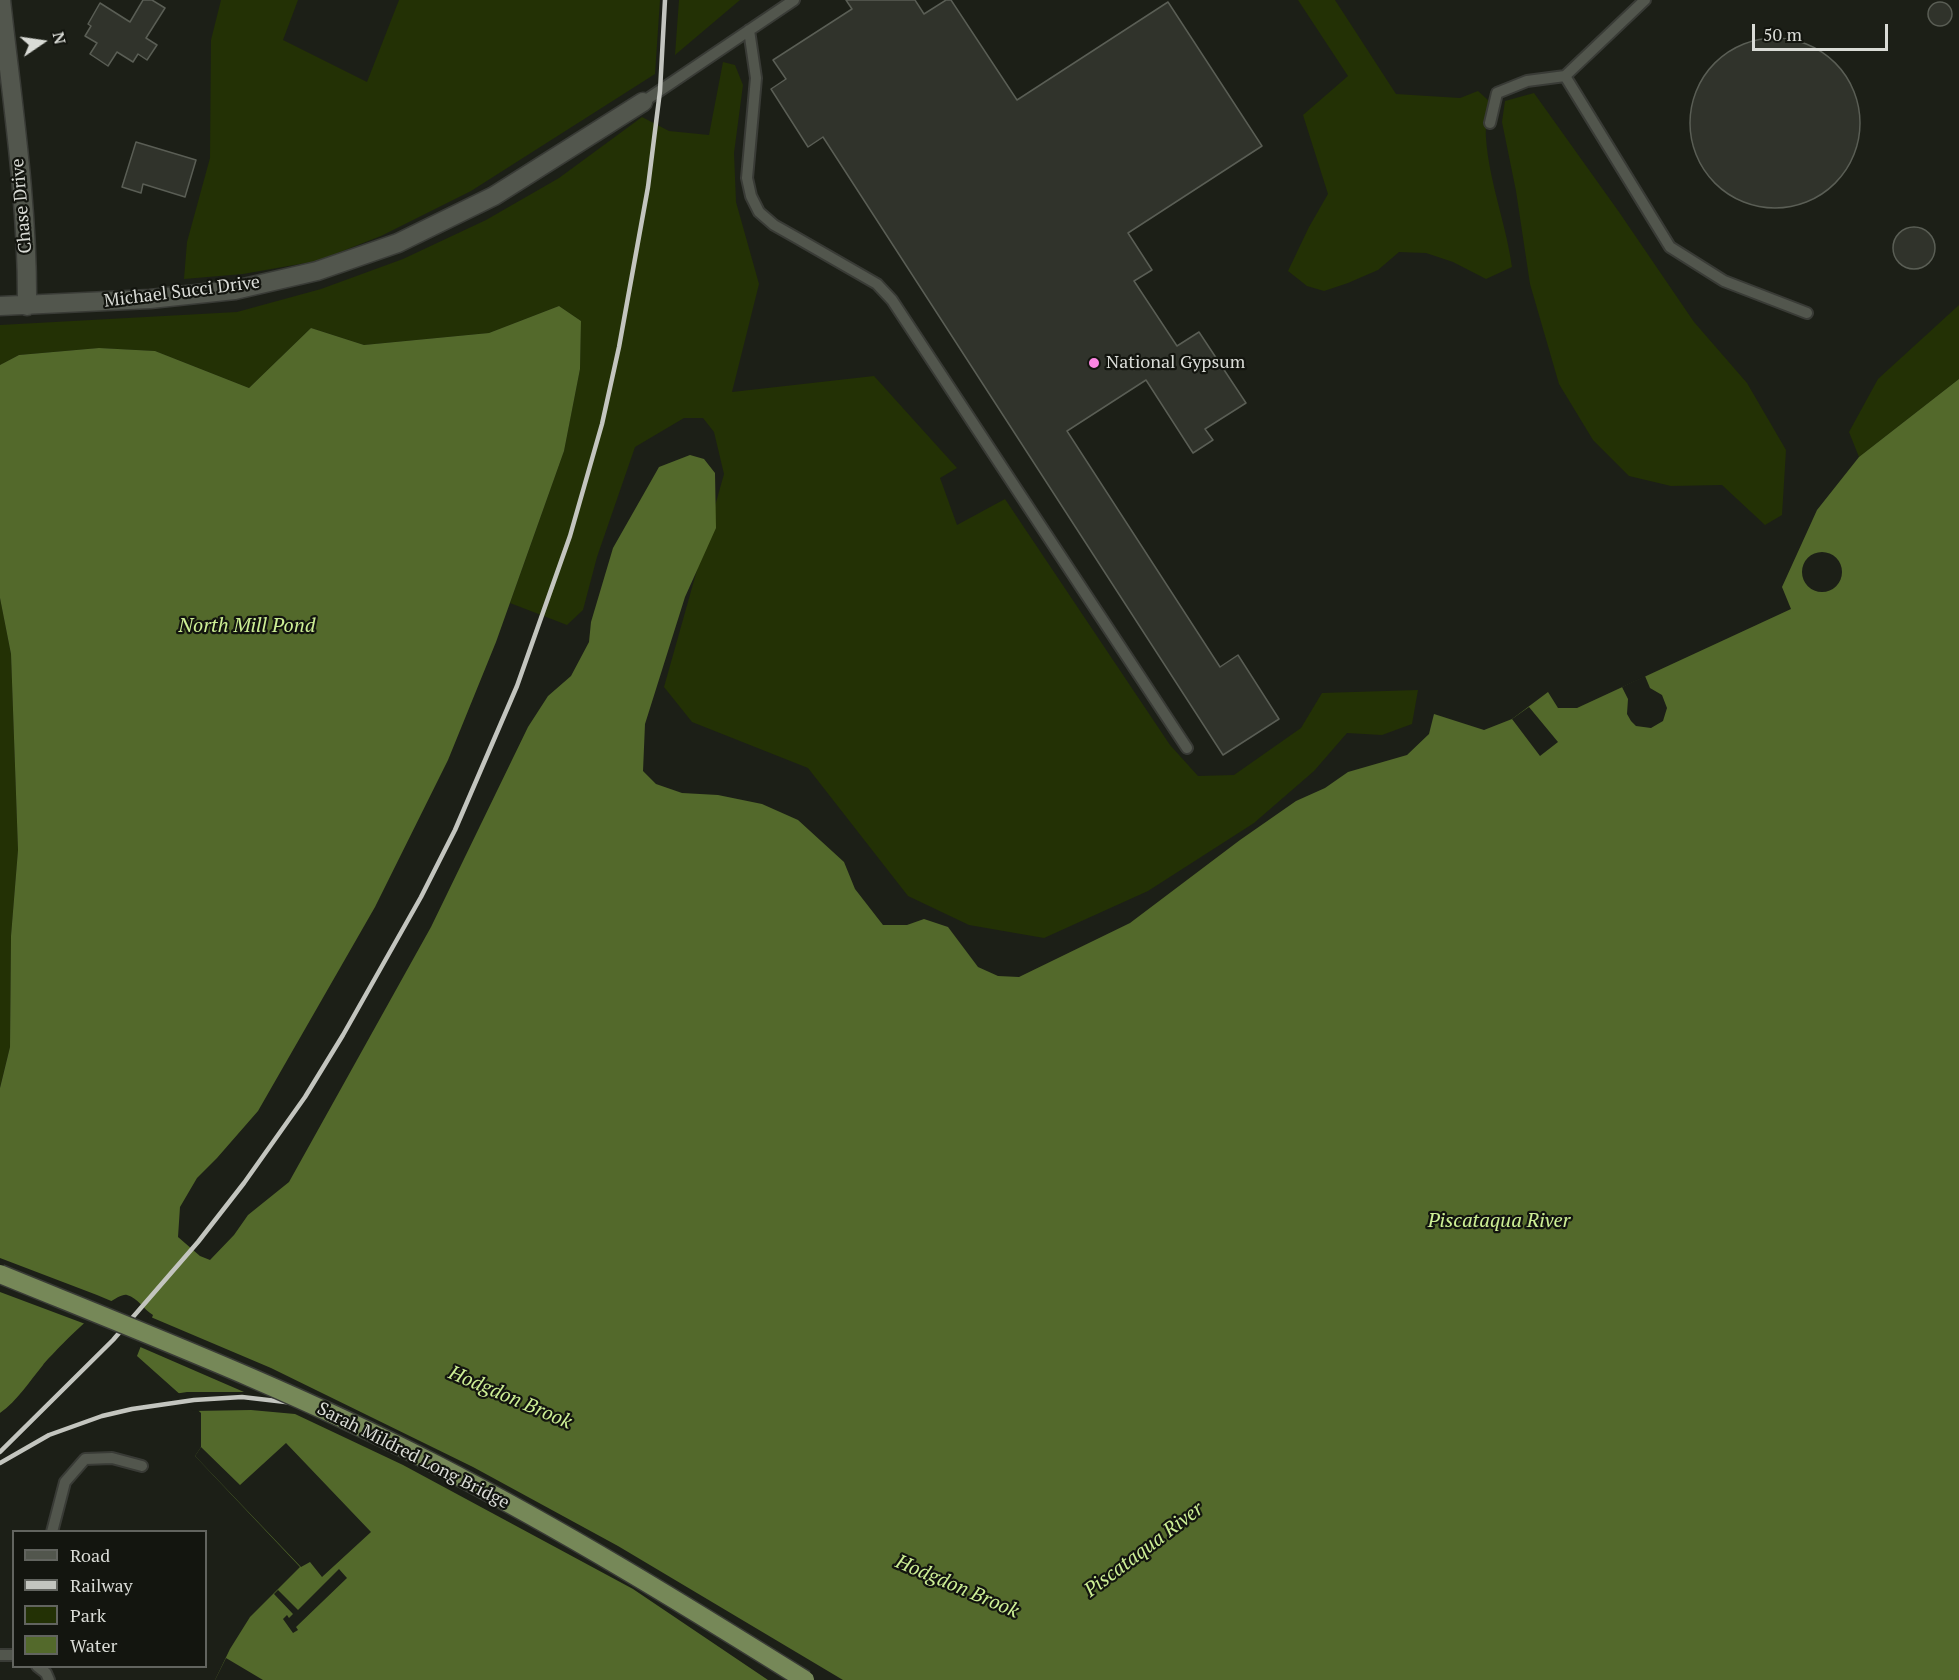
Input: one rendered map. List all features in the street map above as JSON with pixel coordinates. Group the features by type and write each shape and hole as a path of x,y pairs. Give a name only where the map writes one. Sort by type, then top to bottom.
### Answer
{"main road":[{"name":"Sarah Mildred Long Bridge","path":"0,1274 224,1365 436,1464 663,1592 805,1680"}],"street":[{"name":"Chase Drive","path":"1,0 22,196 27,306"},
{"name":"Michael Succi Drive","path":"0,306 150,299 235,290 317,271 398,243 494,196 643,102"}],"lane":[{"path":"643,102 795,0"},
{"path":"1490,123 1497,93 1527,81 1565,76 1646,0"},
{"path":"750,30 756,78 747,178 751,196 759,212 782,229 877,284 892,300 1187,748"},
{"path":"1565,76 1670,247 1724,281 1807,313"},
{"path":"53,1530 65,1482 85,1459 112,1458 142,1466"},
{"path":"40,1668 46,1673 49,1680"}],"green space":[{"path":"221,0 298,0 283,40 367,82 399,0 660,0 655,74 471,191 381,236 317,261 243,274 184,279 187,242 210,158 211,40"},
{"path":"679,0 740,0 675,55"},
{"path":"1298,0 1335,0 1396,94 1460,98 1478,91 1489,101 1486,129 1488,154 1512,267 1486,279 1453,262 1426,253 1399,252 1378,270 1324,291 1307,286 1288,271 1328,194 1303,115 1348,76"},
{"path":"723,62 735,65 743,85 734,153 736,202 759,284 732,392 874,376 957,468 940,478 957,525 1005,499 1170,745 1198,776 1234,775 1301,728 1322,693 1418,690 1412,724 1382,735 1347,733 1314,771 1254,823 1148,891 1044,938 969,925 908,896 808,768 692,722 664,687 724,474 714,432 703,418 684,418 635,447 597,557 583,610 567,625 510,603 564,451 580,369 581,321 559,306 489,333 364,345 311,328 249,388 155,351 99,348 19,355 0,365 0,325 237,312 321,289 403,259 486,220 559,178 642,117 669,131 709,135"},
{"path":"1534,93 1694,322 1747,383 1786,450 1782,515 1765,525 1722,485 1671,486 1629,476 1593,440 1559,384 1530,284 1516,191 1502,122 1505,101"},
{"path":"1959,305 1959,379 1859,457 1849,432 1878,379"},
{"path":"0,598 11,654 18,850 11,936 10,1047 0,1087"}],"water":[{"name":"Piscataqua River","path":"559,306 581,321 580,369 564,451 496,642 448,760 375,907 258,1111 197,1178 180,1207 178,1237 200,1256 210,1260 234,1235 248,1215 289,1182 431,927 528,727 548,696 571,676 589,642 591,622 613,548 659,467 690,455 704,459 715,473 716,528 685,597 645,724 643,771 656,784 682,793 718,795 762,804 798,820 844,862 855,889 883,925 907,925 924,919 948,927 978,967 998,976 1019,977 1130,923 1296,801 1325,788 1348,772 1407,755 1429,734 1434,714 1484,730 1512,719 1548,692 1558,708 1577,708 1791,609 1782,587 1817,510 1859,457 1959,379 1959,1680 215,1680 230,1649 250,1617 300,1567 195,1456 201,1447 201,1413 137,1356 153,1315 127,1295 120,1296 109,1303 58,1348 18,1397 0,1413 0,1088 10,1047 11,936 18,850 11,654 0,598 0,365 19,355 99,348 155,351 249,388 311,328 364,345 489,333"}],"pier":[{"path":"1822,552 1830,553 1836,558 1841,564 1841,580 1836,586 1830,591 1822,592 1814,591 1808,586 1803,580 1802,572 1803,564 1808,558 1814,553"},
{"path":"1645,676 1650,688 1662,695 1667,708 1663,721 1651,728 1636,726 1631,721 1627,714 1628,699 1622,687"},
{"path":"1529,707 1558,742 1540,756 1512,719"},
{"path":"0,1258 116,1303 88,1325 0,1292"},
{"path":"146,1315 271,1368 473,1467 618,1546 843,1680 768,1680 633,1589 403,1465 295,1414 251,1410 194,1411 174,1394 244,1392 138,1346 149,1317"},
{"path":"286,1443 371,1532 322,1577 310,1562 301,1567 195,1456 201,1447 240,1485"},
{"path":"339,1569 347,1578 296,1627 298,1630 293,1633 283,1619 293,1614 274,1594 278,1590 298,1610"},
{"path":"226,1658 263,1680 215,1680"}],"building":[{"path":"143,0 152,0 165,8 146,38 157,45 147,60 138,54 133,62 117,52 108,66 90,54 97,43 85,36 91,26 88,24 100,3 130,22"},
{"name":"National Gypsum","path":"846,0 915,0 924,14 946,0 951,0 1017,100 1168,2 1262,146 1128,233 1152,270 1134,281 1177,346 1199,332 1246,403 1205,429 1213,440 1193,453 1146,380 1067,431 1220,667 1238,655 1279,719 1223,755 823,137 808,147 771,89 786,79 773,60 852,9"},
{"path":"1940,2 1949,5 1952,14 1949,23 1940,26 1931,23 1928,14 1931,5"},
{"path":"1775,38 1807,45 1822,52 1835,63 1846,76 1853,91 1860,123 1853,155 1846,170 1835,183 1822,194 1807,201 1775,208 1743,201 1728,194 1715,183 1704,170 1697,155 1690,123 1697,91 1704,76 1715,63 1728,52 1743,45"},
{"path":"136,142 196,160 185,197 143,184 141,193 122,187"},
{"path":"1914,227 1929,233 1935,248 1929,263 1914,269 1899,263 1893,248 1899,233"}],"railway":[{"path":"0,1452 113,1340 198,1242 244,1183 305,1097 343,1035 421,897 455,830 517,686 570,536 602,424 619,347 648,187 660,91 665,0"},
{"path":"0,1463 49,1435 102,1416 132,1409 194,1400 242,1397 294,1403 326,1414 434,1463 681,1602 804,1680"}],"place":[{"name":"National Gypsum","path":"1094,363"}],"water label":[{"name":"North Mill Pond","path":"247,626"},
{"name":"Hodgdon Brook","path":"510,1398"},
{"name":"Hodgdon Brook","path":"957,1587"}]}
